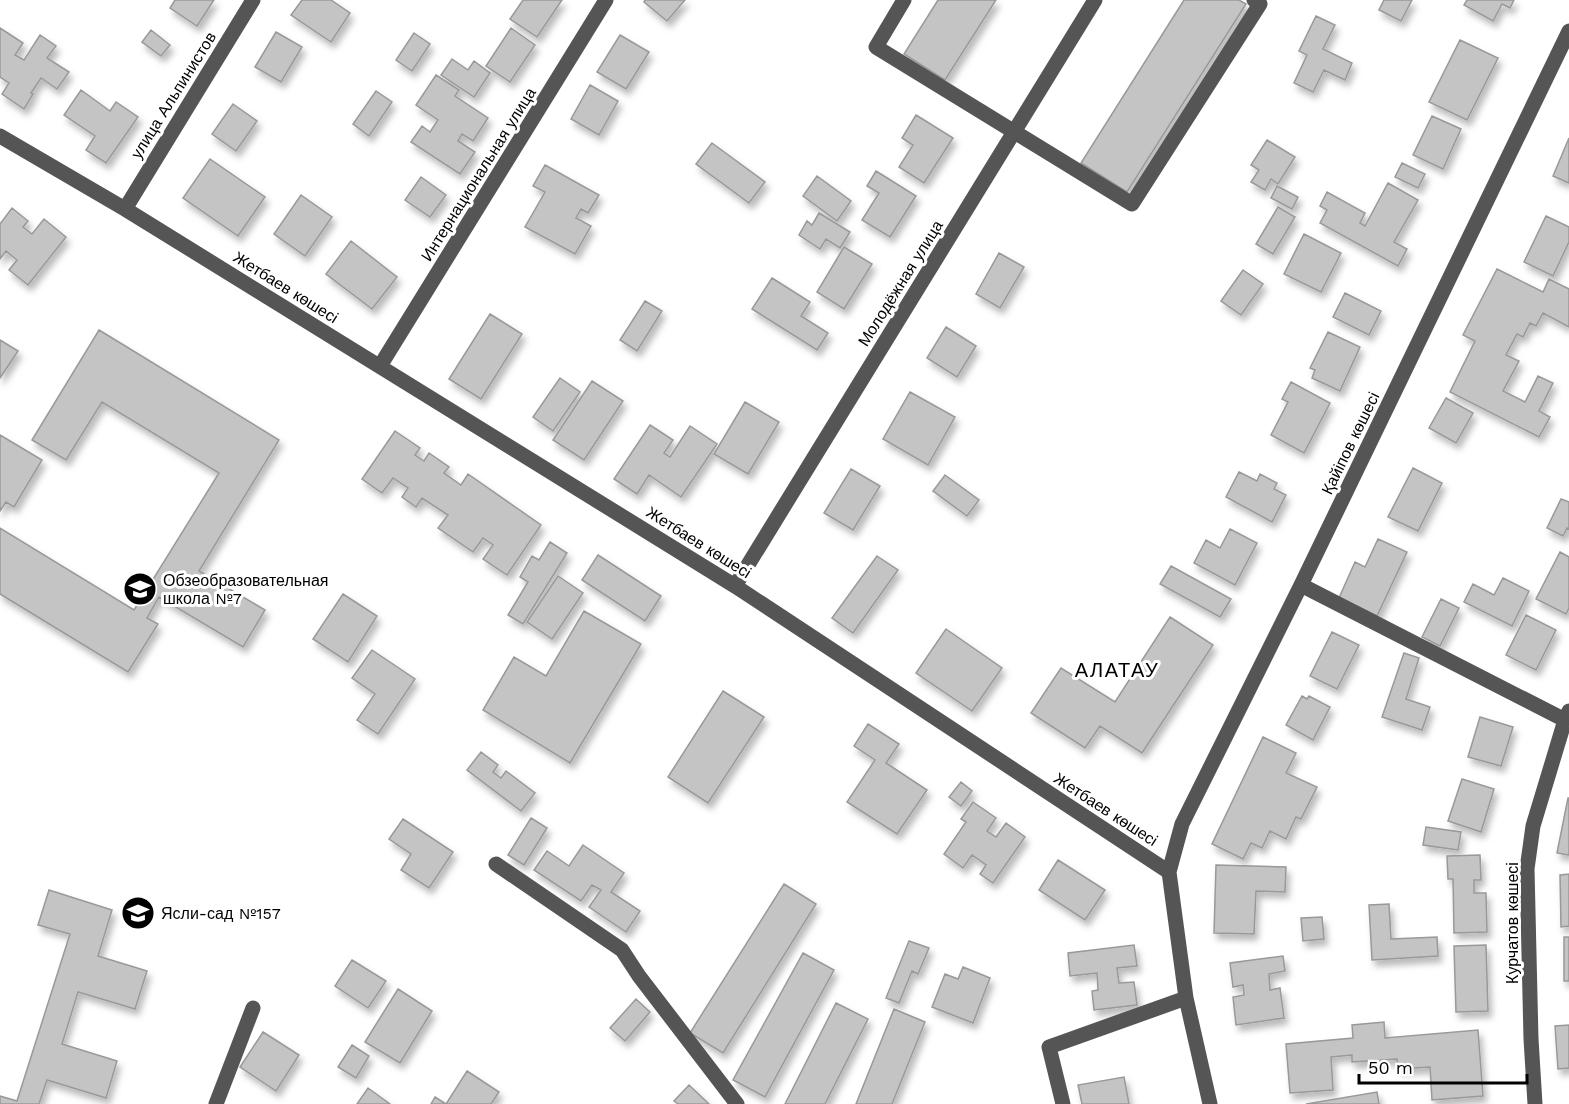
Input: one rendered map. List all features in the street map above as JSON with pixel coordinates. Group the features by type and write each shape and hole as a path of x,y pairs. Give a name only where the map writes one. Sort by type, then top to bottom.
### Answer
{"street":[{"name":"улица Альпинистов","path":"124,209 253,0"},
{"name":"Интернациональная улица","path":"380,366 606,0"},
{"path":"904,0 876,47 1132,204 1260,4 1254,0"},
{"name":"Молодёжная улица","path":"735,586 1095,0"},
{"name":"Қайіпов көшесі","path":"1168,872 1182,824 1301,585 1569,31"},
{"name":"Жетбаев көшесі","path":"0,136 124,209 735,586 1168,872"},
{"path":"1301,585 1567,716"},
{"name":"Курчатов көшесі","path":"1535,1104 1527,869 1533,826 1567,716"},
{"path":"496,864 622,950 639,976 737,1104"},
{"path":"1168,872 1186,998 1210,1104"},
{"path":"1063,1104 1049,1047 1186,998"},
{"path":"216,1104 253,1008"}],"building":[{"path":"175,0 214,0 197,26 170,8"},
{"path":"302,0 331,0 350,13 331,42 291,15"},
{"path":"523,0 562,0 537,37 510,19"},
{"path":"645,0 685,0 667,21 644,2"},
{"path":"938,0 996,0 945,80 904,54"},
{"path":"1184,0 1239,0 1246,4 1127,192 1081,163"},
{"path":"1384,0 1412,0 1401,21 1379,10"},
{"path":"1467,0 1514,0 1510,8 1502,4 1493,21 1464,5"},
{"path":"1316,16 1335,25 1323,49 1352,63 1345,80 1324,70 1313,92 1294,83 1307,55 1299,51"},
{"path":"0,28 23,43 15,55 24,60 40,35 56,46 47,58 69,72 57,89 41,78 24,109 2,94 9,83 0,77"},
{"path":"511,28 535,45 510,82 486,66"},
{"path":"151,30 170,45 161,56 142,42"},
{"path":"276,32 302,47 281,82 255,67"},
{"path":"414,33 430,44 412,71 396,60"},
{"path":"620,35 649,52 626,89 597,72"},
{"path":"1460,40 1498,58 1467,120 1429,102"},
{"path":"452,59 468,70 474,61 490,73 474,97 441,75"},
{"path":"436,75 459,90 455,96 488,118 473,141 462,134 458,141 475,152 460,174 411,142 422,126 430,132 438,120 416,105"},
{"path":"590,85 618,101 599,135 571,119"},
{"path":"81,90 110,111 116,102 138,117 106,163 86,150 95,136 64,115"},
{"path":"376,91 392,102 369,136 353,124"},
{"path":"233,104 257,121 236,151 212,134"},
{"path":"916,115 953,138 924,183 899,167 913,145 902,138"},
{"path":"1432,116 1461,129 1443,169 1413,155"},
{"path":"1569,138 1569,183 1553,176"},
{"path":"1267,140 1295,157 1278,184 1271,179 1265,190 1251,182 1259,170 1251,165"},
{"path":"712,143 765,182 749,203 696,164"},
{"path":"210,159 265,197 238,236 183,198"},
{"path":"1402,163 1425,174 1418,188 1395,177"},
{"path":"545,165 599,195 588,213 581,209 576,218 591,226 575,254 525,227 545,192 533,186"},
{"path":"876,171 916,196 890,237 862,220 879,193 867,186"},
{"path":"817,176 851,201 837,221 803,196"},
{"path":"421,177 446,195 430,217 405,200"},
{"path":"1388,183 1418,200 1394,242 1407,249 1398,266 1320,223 1327,210 1320,206 1327,192 1365,213 1360,223 1365,226"},
{"path":"1277,186 1298,197 1292,209 1271,198"},
{"path":"301,195 332,217 305,256 274,234"},
{"path":"1278,207 1295,217 1273,254 1256,244"},
{"path":"12,208 28,221 23,227 32,234 44,219 66,237 28,285 9,270 17,260 6,251 0,259 0,224"},
{"path":"819,213 850,232 840,248 826,239 820,249 799,235 807,221 812,225"},
{"path":"1546,216 1569,227 1569,242 1553,276 1524,262"},
{"path":"1304,234 1341,253 1321,292 1284,274"},
{"path":"351,241 397,277 372,309 326,274"},
{"path":"844,247 872,264 844,309 817,292"},
{"path":"999,253 1024,267 1000,308 976,294"},
{"path":"1497,269 1543,292 1549,279 1569,289 1569,327 1543,313 1536,326 1530,323 1523,337 1517,334 1506,355 1519,361 1503,391 1525,402 1538,376 1553,383 1539,411 1550,417 1539,437 1450,392 1475,341 1463,335"},
{"path":"1243,270 1263,284 1241,315 1221,301"},
{"path":"772,278 810,302 801,316 828,333 817,350 752,309"},
{"path":"1345,293 1381,311 1369,335 1333,317"},
{"path":"645,301 662,311 637,351 620,340"},
{"path":"490,314 522,334 481,399 449,379"},
{"path":"946,327 976,346 957,377 927,358"},
{"path":"99,330 279,440 199,571 265,610 243,647 159,597 147,618 158,624 128,672 0,594 0,528 134,610 219,473 102,402 66,460 32,440"},
{"path":"1328,332 1360,347 1340,391 1312,378 1315,370 1310,368"},
{"path":"0,340 18,351 0,378"},
{"path":"560,378 580,392 553,431 533,417"},
{"path":"592,381 623,401 584,460 553,440"},
{"path":"1291,382 1330,403 1304,453 1271,435 1288,402 1282,399"},
{"path":"910,392 955,417 928,465 883,439"},
{"path":"1446,398 1473,413 1456,443 1429,428"},
{"path":"745,402 779,422 748,474 714,454"},
{"path":"650,425 673,440 664,453 670,457 690,426 717,444 681,497 649,475 637,494 614,479"},
{"path":"395,431 420,448 415,455 424,461 429,453 449,467 444,473 461,485 468,474 541,525 507,575 483,559 493,545 483,538 473,552 438,528 448,515 422,498 416,507 402,497 408,488 393,478 382,493 362,479"},
{"path":"0,435 42,460 14,507 6,502 0,511"},
{"path":"1413,468 1442,483 1418,531 1388,517"},
{"path":"851,469 880,486 853,530 824,513"},
{"path":"1239,472 1257,481 1260,474 1277,483 1274,489 1286,495 1272,522 1226,497"},
{"path":"945,475 979,500 967,516 933,491"},
{"path":"1561,499 1569,502 1569,529 1567,528 1563,536 1547,528"},
{"path":"1230,529 1257,543 1235,585 1194,563 1206,540 1220,548"},
{"path":"1378,539 1407,552 1377,616 1339,598 1355,562 1365,567"},
{"path":"550,542 567,553 523,624 508,615 528,582 520,577 532,556 539,560"},
{"path":"1560,552 1569,557 1569,608 1566,614 1536,599"},
{"path":"598,555 661,596 645,621 582,580"},
{"path":"877,556 898,570 853,633 832,618"},
{"path":"1171,566 1231,599 1220,617 1160,584"},
{"path":"558,576 583,593 552,639 527,622"},
{"path":"1503,578 1529,591 1512,626 1464,602 1473,584 1494,595"},
{"path":"343,594 377,616 348,662 313,639"},
{"path":"1441,599 1459,608 1440,646 1422,637"},
{"path":"584,611 641,644 570,763 483,710 514,657 546,676"},
{"path":"1526,615 1556,630 1536,670 1506,655"},
{"path":"1170,617 1213,645 1142,753 1100,726 1085,748 1031,713 1061,668 1115,702"},
{"path":"946,629 1002,668 972,711 916,673"},
{"path":"1332,632 1359,645 1337,689 1310,676"},
{"path":"372,650 415,679 378,734 357,720 375,694 352,678"},
{"path":"1404,653 1419,658 1406,699 1430,707 1422,730 1382,717"},
{"path":"723,691 764,717 708,803 668,777"},
{"path":"1302,696 1307,699 1309,696 1330,707 1313,740 1286,725"},
{"path":"1480,717 1513,727 1501,766 1468,757"},
{"path":"868,724 899,744 886,763 927,790 897,834 847,802 875,760 854,746"},
{"path":"1263,737 1296,753 1286,773 1317,787 1301,819 1296,817 1286,839 1270,831 1262,848 1251,843 1243,859 1212,844"},
{"path":"481,752 498,765 493,772 501,778 506,771 535,793 521,811 467,770"},
{"path":"1462,779 1494,789 1481,832 1448,821"},
{"path":"961,782 972,791 961,806 949,797"},
{"path":"1569,798 1569,855 1557,853"},
{"path":"973,802 996,818 987,831 996,837 1006,823 1025,837 993,883 980,874 986,865 972,855 963,868 944,854 966,822 961,819"},
{"path":"531,818 547,828 524,865 508,855"},
{"path":"403,819 453,852 429,888 401,870 411,854 389,839"},
{"path":"1426,827 1461,832 1458,850 1423,845"},
{"path":"583,845 624,873 611,892 640,911 626,932 589,907 601,890 592,885 581,901 534,870 547,851 569,866"},
{"path":"1480,855 1481,880 1474,880 1474,893 1486,893 1487,932 1454,933 1453,879 1448,879 1447,856"},
{"path":"1058,860 1105,890 1085,920 1039,890"},
{"path":"1216,865 1286,867 1285,892 1256,891 1254,934 1214,933"},
{"path":"1569,874 1569,926 1561,927 1560,875"},
{"path":"784,884 816,904 723,1053 690,1033"},
{"path":"49,890 112,910 98,956 147,971 135,1009 78,992 62,1044 117,1061 106,1098 47,1080 39,1104 0,1104 0,1096 17,1101 70,934 38,925"},
{"path":"1389,904 1391,939 1437,937 1438,956 1372,960 1369,905"},
{"path":"1322,917 1324,939 1303,941 1301,918"},
{"path":"1564,937 1569,937 1569,981 1564,981"},
{"path":"909,941 929,948 918,974 912,971 899,1003 886,998"},
{"path":"1134,945 1137,966 1117,968 1119,983 1134,982 1137,1005 1094,1010 1092,991 1098,990 1097,973 1070,976 1068,953"},
{"path":"1486,945 1488,1011 1456,1012 1454,946"},
{"path":"803,953 834,970 765,1097 733,1080"},
{"path":"1283,956 1285,971 1269,974 1270,990 1280,988 1284,1018 1236,1025 1233,997 1244,995 1243,985 1233,987 1230,963"},
{"path":"352,960 386,981 368,1008 335,986"},
{"path":"963,967 990,978 973,1023 932,1007 945,974 958,979"},
{"path":"398,989 432,1011 400,1063 365,1042"},
{"path":"636,999 650,1012 625,1041 610,1028"},
{"path":"836,1003 868,1019 825,1104 785,1104"},
{"path":"894,1009 925,1022 892,1104 856,1104"},
{"path":"1384,1022 1385,1038 1478,1030 1483,1096 1432,1100 1430,1067 1398,1069 1397,1059 1352,1062 1352,1055 1331,1057 1333,1090 1290,1093 1286,1044 1353,1038 1352,1025"},
{"path":"1569,1025 1569,1068 1558,1069 1555,1026"},
{"path":"263,1032 299,1055 276,1091 240,1067"},
{"path":"352,1045 369,1056 356,1078 338,1067"},
{"path":"467,1071 499,1092 491,1104 446,1104"},
{"path":"1124,1077 1129,1104 1082,1104 1078,1085"},
{"path":"689,1085 709,1104 678,1104 674,1101"},
{"path":"368,1088 390,1104 357,1104"},
{"path":"1377,1092 1379,1104 1306,1104"},
{"path":"435,1097 446,1104 431,1104"}],"place":[{"name":"Обзеобразовательная школа №7","path":"140,589"},
{"name":"Ясли-сад №157","path":"138,913"}],"district":[{"name":"АЛАТАУ","path":"1117,670"}]}
